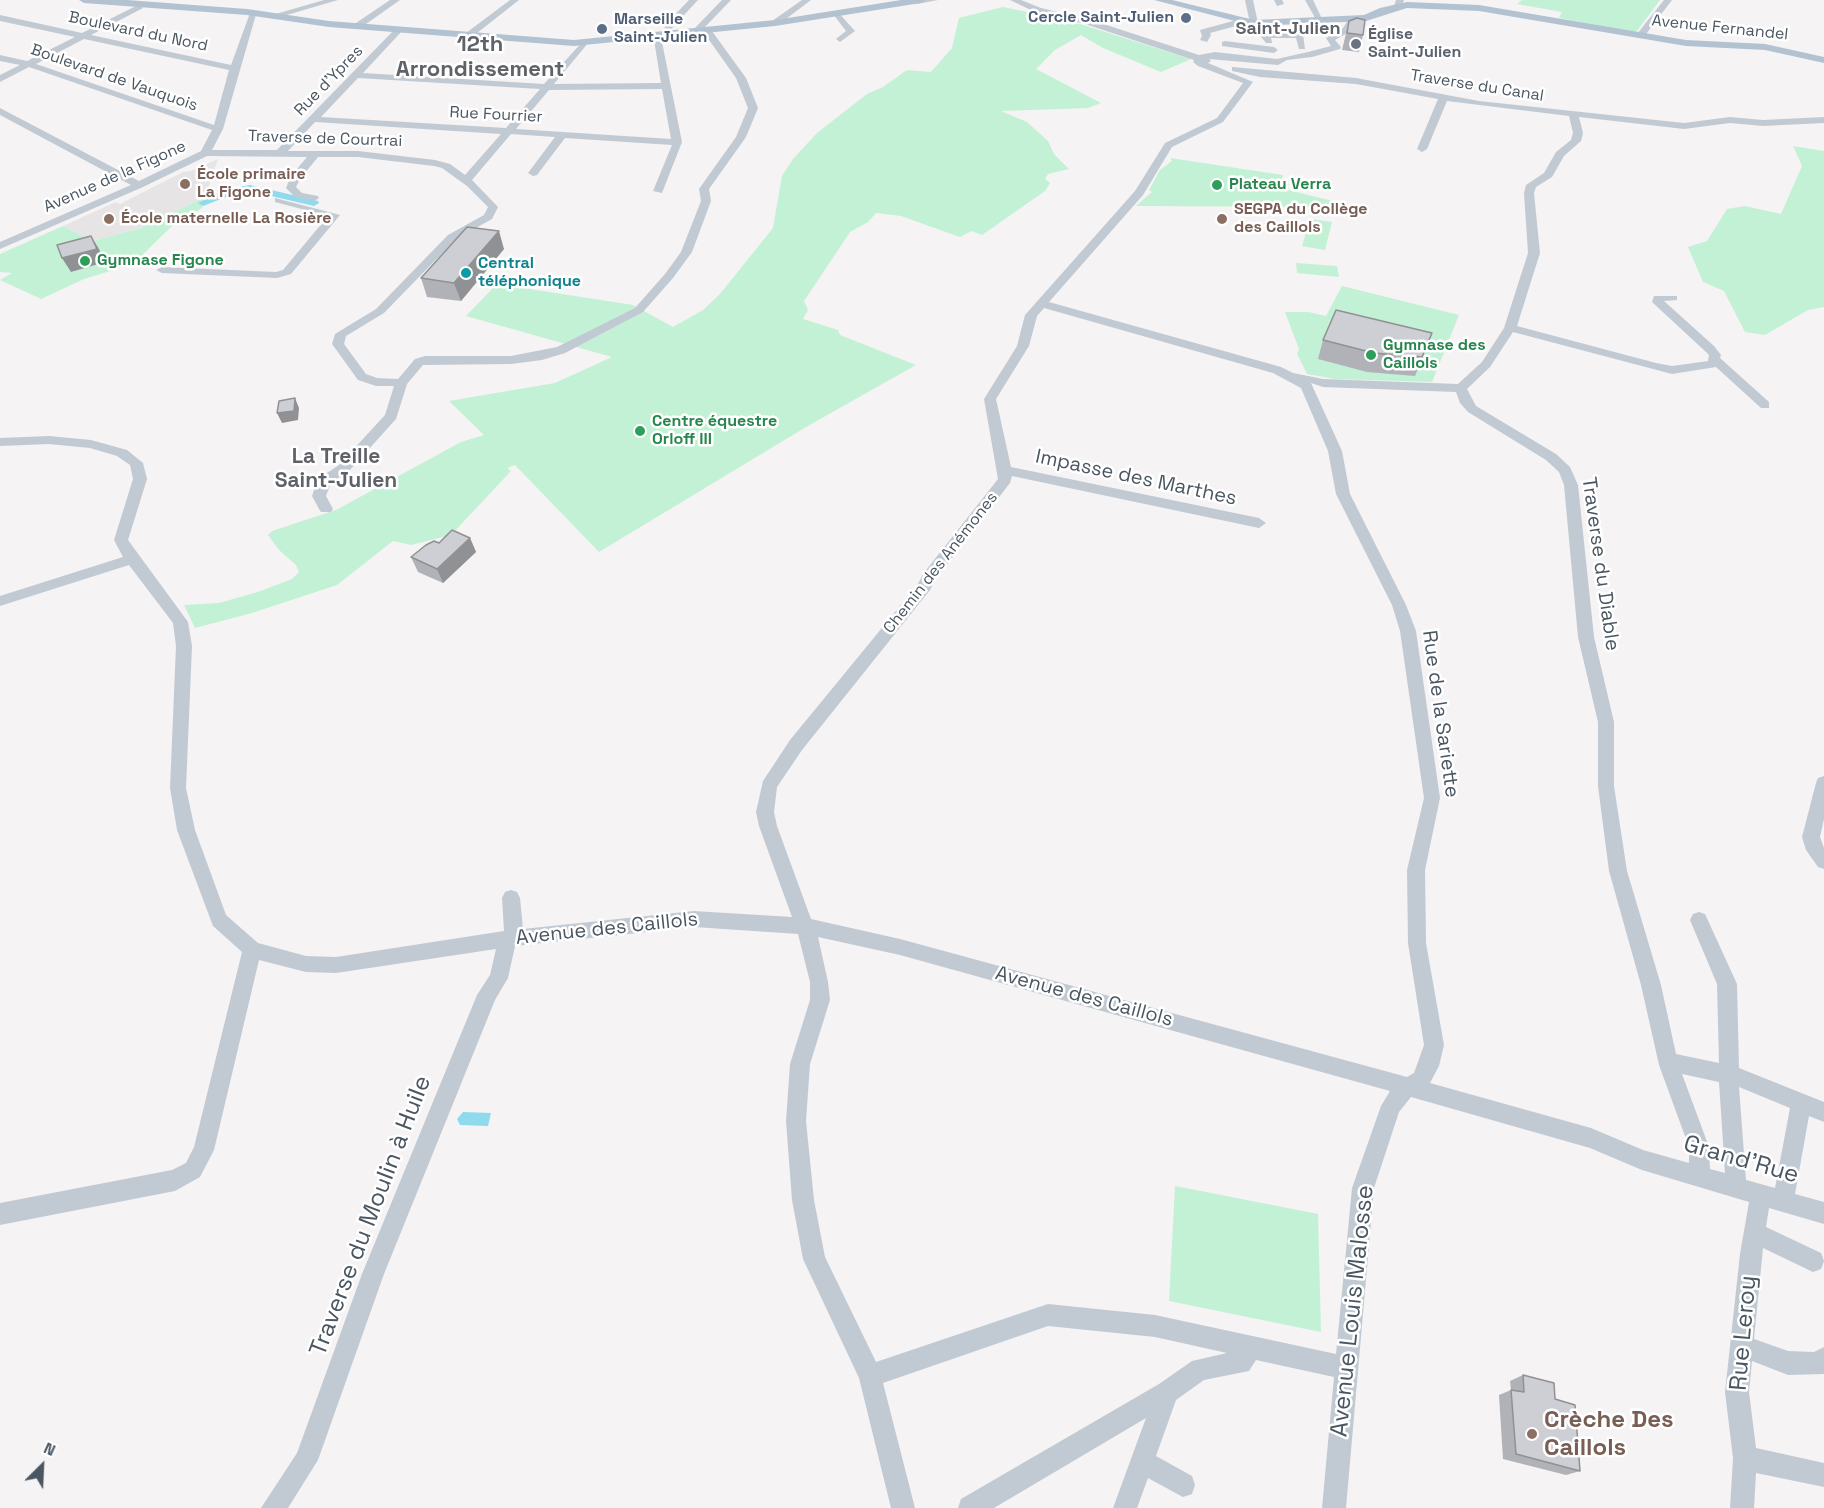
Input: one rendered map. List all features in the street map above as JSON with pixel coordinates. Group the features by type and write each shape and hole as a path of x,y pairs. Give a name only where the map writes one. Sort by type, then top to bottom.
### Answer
{"main road":[{"path":"84,0 140,6 254,13 274,12 356,27 585,42 775,23 919,1"},
{"name":"Avenue Fernandel","path":"1161,0 1250,26 1366,18 1399,3 1435,5 1506,12 1699,45 1765,47 1824,60"}],"street":[{"path":"274,12 334,0"},
{"path":"356,27 396,0"},
{"path":"469,35 515,0"},
{"path":"658,191 677,142 667,86 662,34 694,0"},
{"path":"326,509 319,496 326,480 344,468 391,416 401,384 419,362 425,360 511,360 542,356 561,350 625,319 651,297 686,252 706,201 704,189 741,137 753,108 741,78 702,30 727,0"},
{"path":"775,23 807,0"},
{"path":"919,1 934,0"},
{"name":"Chemin des Anémones","path":"903,1508 870,1376 814,1259 803,1200 796,1121 800,1064 820,1000 819,982 805,926 768,826 765,812 769,786 796,745 926,586 928,578 1005,480 1005,470 990,399 1023,346 1031,315 1139,194 1168,145 1220,120 1248,82 1201,64 1197,62 1199,58 1088,22 1038,10 1014,0"},
{"path":"1249,0 1250,26"},
{"path":"1309,0 1321,21"},
{"path":"1640,36 1668,0"},
{"path":"0,79 140,6"},
{"name":"Avenue de la Figone","path":"0,246 139,185 205,153 218,129 234,68 254,13"},
{"path":"837,14 851,31 840,39"},
{"name":"Boulevard du Nord","path":"0,18 234,68"},
{"path":"1199,58 1215,55 1278,62 1318,54 1337,47 1329,41 1330,38 1346,30 1353,19"},
{"path":"1204,39 1207,35 1203,32 1250,26 1266,36 1300,36 1302,47"},
{"name":"Rue d'Ypres","path":"280,153 399,30"},
{"path":"1237,36 1228,38 1224,45 1274,50"},
{"path":"466,181 549,87 585,42"},
{"name":"Boulevard de Vauquois","path":"0,58 28,64 218,129"},
{"name":"Traverse du Canal","path":"1199,58 1252,73 1336,79 1503,108 1573,114"},
{"path":"354,75 549,87 667,86"},
{"path":"1422,149 1444,98"},
{"path":"0,111 139,185"},
{"path":"1170,340 1194,357 1315,385 1461,388 1486,364 1510,328 1534,253 1529,193 1531,185 1548,175 1560,154 1576,141 1578,133 1573,114 1684,126 1730,120 1763,123 1824,120"},
{"name":"Rue Fourrier","path":"313,119 677,142"},
{"path":"533,173 563,134"},
{"name":"Traverse de Courtrai","path":"205,153 390,156 435,163 446,166 466,181 493,207 493,212 452,237 380,311 341,334 339,339 341,350 362,377 376,382 401,384"},
{"path":"162,270 277,275 287,272 334,215 291,188 295,178 315,154"},
{"path":"279,200 316,205"},
{"path":"1673,298 1658,298 1658,302 1710,349 1715,360 1765,405"},
{"path":"1043,304 1285,373 1315,385"},
{"path":"1510,328 1672,370 1713,364 1715,360"},
{"name":"Rue de la Sariette","path":"1315,385 1335,451 1343,494 1400,605 1413,652 1432,798 1416,870 1417,943 1434,1045 1429,1066 1421,1080 1406,1087"},
{"name":"Traverse du Diable","path":"1461,388 1466,403 1472,410 1551,458 1565,470 1571,484 1586,637 1606,722 1606,786 1618,871 1648,974 1668,1061 1699,1147 1699,1175"},
{"name":"Avenue des Caillols","path":"0,442 49,440 91,444 108,448 131,458 140,472 122,540 132,559 180,622 184,646 178,788 189,839 219,920 234,936 252,949 277,958 306,964 336,964 511,939 694,918 805,926 900,947 1591,1138 1642,1160"},
{"name":"Impasse des Marthes","path":"1005,470 1259,523"},
{"path":"0,601 132,559"},
{"path":"1824,783 1811,837 1812,845 1824,862"},
{"name":"Traverse du Moulin à Huile","path":"273,1508 306,1460 373,1274 487,994 499,978 511,939 511,898"},
{"path":"1699,921 1727,984 1729,1076 1736,1187"},
{"path":"0,1214 175,1180 193,1170 204,1150 252,949"},
{"path":"1668,1061 1745,1079 1824,1112"},
{"name":"Avenue Louis Malosse","path":"1334,1508 1363,1188 1391,1106 1406,1087"},
{"name":"Rue Leroy","path":"1742,1508 1745,1458 1737,1392 1755,1233 1772,1198 1801,1101"},
{"name":"Grand'Rue","path":"1642,1160 1824,1213"},
{"path":"1755,1233 1813,1261"},
{"path":"870,1376 1048,1315 1155,1326 1346,1368"},
{"path":"1741,1346 1788,1363 1819,1364 1824,1359"},
{"path":"979,1506 1167,1392 1200,1369 1241,1363 1251,1347"},
{"path":"1125,1508 1167,1392"},
{"path":"1745,1458 1824,1474"},
{"path":"1142,1461 1183,1485"}],"shaded area":[{"path":"218,159 205,197 141,228 93,241 63,226 116,202 120,204 183,172 191,171"}],"green space":[{"path":"1522,0 1660,0 1637,31 1631,32 1559,18 1562,12 1517,4"},
{"path":"1003,7 1061,19 1061,22 1080,24 1191,59 1161,72 1103,48 1081,35 1055,50 1036,69 1101,103 1088,108 1001,111 1027,122 1048,141 1054,154 1069,169 1048,174 1045,179 1050,183 1045,191 982,235 971,231 960,237 901,216 876,213 868,222 850,232 804,301 808,310 803,319 838,330 840,335 916,365 806,427 599,552 515,465 507,468 511,471 451,535 411,545 393,541 337,585 252,613 195,628 184,605 219,603 258,592 292,579 299,572 296,565 279,550 268,535 272,531 336,510 461,442 484,435 449,401 555,383 612,357 466,316 497,284 633,305 673,327 703,310 720,294 773,228 782,176 793,159 817,133 867,94 883,87 907,70 931,72 952,48 959,18"},
{"path":"1793,146 1824,151 1824,307 1808,310 1765,335 1745,332 1724,291 1703,282 1688,247 1707,241 1727,209 1745,206 1781,214 1802,166"},
{"name":"Plateau Verra","path":"1170,158 1283,175 1280,188 1349,205 1336,213 1329,211 1326,207 1136,206 1152,192 1149,190 1160,170 1172,161"},
{"path":"205,197 202,208 171,227 133,264 84,279 41,299 0,280 12,273 0,272 0,254 63,226 93,241 141,228"},
{"path":"1310,219 1332,222 1325,250 1302,246"},
{"path":"1296,263 1337,266 1339,277 1297,273"},
{"path":"1342,286 1459,315 1432,382 1335,379 1307,374 1297,354 1299,349 1285,312 1308,312 1326,316"},
{"path":"1175,1186 1318,1214 1321,1332 1169,1301"}],"water":[{"path":"463,1112 491,1113 488,1126 460,1125 457,1119"}],"building":[{"path":"1357,18 1365,20 1363,35 1347,33 1349,21"},
{"path":"467,227 499,231 454,283 421,278"},
{"path":"91,236 97,249 62,258 57,245"},
{"path":"1336,310 1432,333 1422,357 1374,353 1323,340"},
{"path":"295,398 294,411 277,413 279,401"},
{"path":"452,530 470,538 437,569 411,557 434,541 439,543"},
{"name":"Crèche Des Caillols","path":"1523,1375 1554,1383 1555,1399 1575,1405 1580,1471 1516,1454 1511,1390 1524,1392"}],"waterway":[{"path":"203,203 228,192 250,188 314,203"}],"place":[{"name":"Cercle Saint-Julien","path":"1186,18"},
{"name":"Marseille Saint-Julien","path":"602,29"},
{"name":"Église Saint-Julien","path":"1356,44"},
{"name":"École primaire La Figone","path":"185,184"},
{"name":"Plateau Verra","path":"1217,185"},
{"name":"École maternelle La Rosière","path":"109,219"},
{"name":"SEGPA du Collège des Caillols","path":"1222,219"},
{"name":"Gymnase Figone","path":"85,261"},
{"name":"Central téléphonique","path":"466,273"},
{"name":"Gymnase des Caillols","path":"1371,355"},
{"name":"Centre équestre Orloff III","path":"640,431"},
{"name":"Crèche Des Caillols","path":"1532,1434"}],"district":[{"name":"Saint-Julien","path":"1288,29"},
{"name":"12th Arrondissement","path":"480,58"},
{"name":"La Treille Saint-Julien","path":"336,469"}]}
